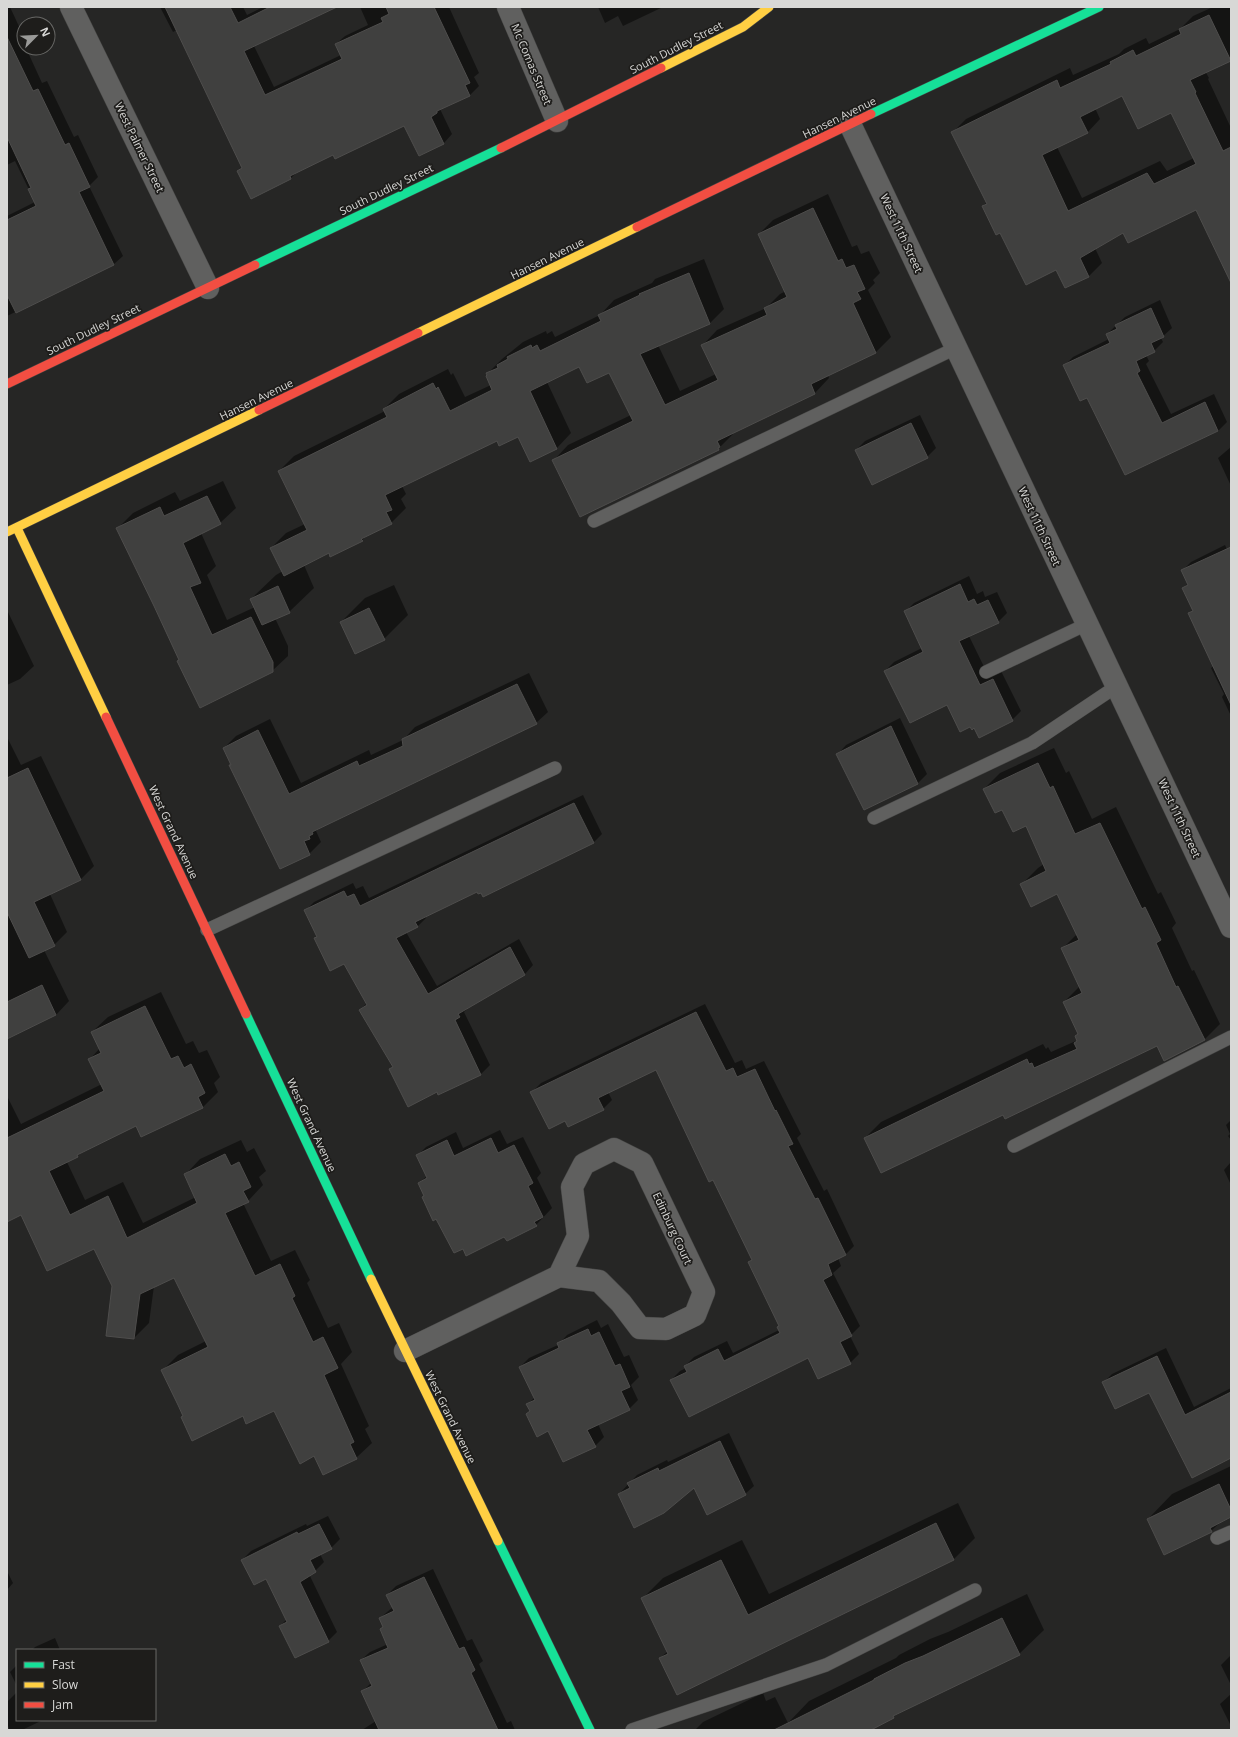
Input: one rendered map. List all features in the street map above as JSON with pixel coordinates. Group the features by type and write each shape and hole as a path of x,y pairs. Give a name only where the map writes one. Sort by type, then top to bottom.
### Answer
{"street":[{"name":"West Palmer Street","path":"71,7 208,288"},
{"name":"Mc Comas Street","path":"508,7 557,121"},
{"name":"South Dudley Street","path":"7,384 557,121 742,27 770,7"},
{"name":"Hansen Avenue","path":"7,532 850,124 1099,7"},
{"name":"West 11th Street","path":"850,124 1231,927"},
{"name":"West Grand Avenue","path":"17,528 405,1351 590,1730"},
{"name":"Edinburg Court","path":"614,1149 642,1163 704,1292 695,1315 666,1329 640,1328 621,1303 599,1281 559,1276 578,1236 572,1187 584,1164 614,1149"},
{"path":"405,1351 559,1276"}],"lane":[{"path":"594,522 956,348"},
{"path":"986,672 1087,624"},
{"path":"874,818 1032,743 1117,686"},
{"path":"207,930 554,768"},
{"path":"1014,1146 1231,1038"},
{"path":"1218,1538 1231,1532"},
{"path":"632,1730 826,1665 976,1590"}],"building":[{"path":"165,7 230,7 238,23 270,7 337,7 244,51 265,95 342,59 335,44 383,22 381,18 389,14 386,7 434,7 470,83 465,85 470,96 437,111 437,113 431,117 444,144 419,156 404,126 335,159 333,155 290,176 291,179 251,199 237,171 242,168"},
{"path":"1209,15 1231,61 1190,80 1223,151 1231,147 1231,283 1196,210 1128,243 1123,233 1080,258 1089,277 1065,288 1056,270 1026,285 1000,233 996,235 982,206 987,204 951,132 1057,80 1060,88 1111,64 1110,62 1133,50 1136,56 1181,34 1179,29","holes":["1122,96 1138,129 1171,113 1196,164 1154,184 1147,173 1068,211 1042,155 1088,133 1080,117"]},
{"path":"7,37 33,91 38,89 65,145 69,143 90,187 79,192 114,265 16,313 7,295 7,220 36,206 28,189 31,188 7,137"},
{"path":"813,208 838,261 842,259 846,268 854,265 865,289 857,292 861,299 853,303 876,353 811,384 815,394 717,441 720,447 718,448 719,450 580,517 552,460 633,421 609,373 587,383 579,367 530,391 557,449 530,462 518,437 499,446 497,441 385,495 392,510 386,512 392,524 361,539 363,541 330,557 329,553 284,576 270,548 307,530 278,471 387,417 383,409 433,383 436,389 438,387 450,411 492,390 486,373 498,368 497,365 508,359 507,357 531,345 532,348 537,345 540,351 601,321 598,315 640,295 639,294 689,273 710,324 640,354 665,405 718,380 701,345 767,315 764,308 787,297 758,234"},
{"path":"1151,308 1164,337 1151,343 1155,352 1136,361 1140,371 1137,373 1162,423 1205,402 1218,431 1125,475 1087,398 1080,401 1063,365 1110,343 1106,334 1117,329 1115,325"},
{"path":"911,423 928,458 872,485 855,450"},
{"path":"207,496 221,524 183,543 201,583 190,587 212,635 251,617 273,662 273,672 200,708 177,661 179,660 154,606 116,528 160,507 164,516"},
{"path":"1231,547 1231,705 1188,613 1193,611 1182,588 1188,585 1181,570"},
{"path":"960,584 968,602 974,599 977,605 988,600 999,623 959,641 980,685 993,679 1013,721 979,738 974,728 972,730 970,727 960,732 947,705 910,723 884,671 923,652 904,611"},
{"path":"278,586 290,613 262,625 250,599"},
{"path":"369,608 385,640 355,654 340,622"},
{"path":"517,684 537,724 312,832 313,834 309,836 310,839 304,841 310,855 280,869 229,765 231,765 223,748 258,730 289,794 357,761 359,766 403,746 402,739"},
{"path":"891,726 918,784 864,810 836,754"},
{"path":"1038,763 1050,788 1053,786 1075,834 1100,823 1142,909 1145,907 1161,940 1156,943 1176,987 1178,986 1205,1040 1164,1061 1157,1046 1005,1119 1003,1115 881,1173 864,1138 1027,1059 1029,1064 1032,1063 1034,1068 1077,1049 1074,1043 1077,1041 1075,1036 1078,1034 1063,1002 1082,993 1061,948 1079,940 1057,894 1031,907 1020,884 1046,871 1026,826 1013,832 1002,810 995,813 983,789"},
{"path":"28,768 81,880 34,902 55,946 29,958 7,912 7,778"},
{"path":"574,803 594,843 483,897 481,893 478,894 477,892 415,922 418,927 396,938 428,994 510,947 525,975 458,1014 460,1017 455,1020 481,1075 438,1095 437,1092 408,1107 389,1069 393,1067 359,1010 367,1005 344,964 330,971 314,938 317,937 304,910 344,891 347,897 354,894 360,906"},
{"path":"42,985 56,1015 7,1039 7,1002"},
{"path":"145,1006 171,1059 178,1056 184,1068 191,1064 205,1093 198,1097 203,1108 141,1137 136,1126 77,1155 78,1157 49,1171 70,1215 108,1196 127,1238 197,1203 184,1174 225,1154 231,1166 239,1162 251,1187 243,1191 249,1202 225,1213 255,1276 280,1264 295,1296 292,1298 313,1342 323,1337 338,1368 324,1375 354,1442 350,1444 357,1459 323,1475 314,1456 300,1464 274,1411 246,1424 243,1416 192,1441 181,1417 183,1416 161,1370 208,1347 174,1278 140,1294 134,1339 106,1336 112,1286 94,1249 47,1271 21,1215 7,1222 7,1138 104,1091 88,1059 101,1053 91,1032"},
{"path":"696,1012 726,1071 733,1068 737,1077 755,1069 793,1144 788,1146 815,1199 818,1198 846,1255 828,1264 832,1275 823,1280 852,1336 840,1342 851,1364 818,1379 808,1358 689,1417 670,1380 687,1372 684,1366 718,1349 724,1361 780,1333 777,1327 779,1326 748,1262 752,1260 713,1180 709,1182 656,1070 598,1098 604,1110 568,1127 565,1121 549,1129 530,1092"},
{"path":"491,1138 498,1153 514,1145 533,1183 528,1186 543,1217 534,1222 537,1226 507,1241 504,1237 466,1256 463,1249 454,1253 436,1219 433,1221 422,1197 424,1196 418,1183 427,1178 416,1155 447,1140 454,1156"},
{"path":"588,1329 591,1336 599,1332 615,1366 620,1364 630,1387 621,1391 630,1410 587,1430 596,1447 563,1462 548,1431 537,1437 526,1414 530,1411 526,1404 535,1400 519,1367 559,1348 557,1343"},
{"path":"1157,1356 1185,1415 1231,1392 1231,1458 1192,1478 1149,1393 1115,1409 1102,1382"},
{"path":"720,1441 746,1495 707,1515 694,1488 664,1513 634,1528 618,1494 630,1488 627,1483 658,1468 659,1471"},
{"path":"1219,1484 1231,1510 1231,1517 1210,1528 1212,1532 1164,1555 1147,1519"},
{"path":"936,1523 954,1560 677,1695 659,1658 668,1654 641,1598 721,1560 748,1615"},
{"path":"319,1524 332,1549 310,1560 316,1572 300,1582 329,1642 295,1658 279,1626 287,1622 266,1579 254,1585 241,1560 297,1532 298,1534"},
{"path":"424,1577 459,1649 464,1647 475,1670 471,1673 498,1730 379,1730 361,1691 372,1686 360,1660 388,1648 380,1629 383,1627 379,1618 394,1611 386,1595"},
{"path":"1002,1618 1020,1655 893,1716 894,1718 871,1730 774,1730 905,1663 923,1656"}],"traffic: fast":[{"path":"871,114 1099,7"},
{"path":"255,265 501,148"},
{"path":"246,1014 371,1279"},
{"path":"498,1541 590,1730"}],"traffic: slow":[{"path":"661,68 743,27 769,7"},
{"path":"418,333 637,227"},
{"path":"7,532 259,410"},
{"path":"17,528 106,717"},
{"path":"371,1279 498,1541"}],"traffic: jam":[{"path":"501,148 661,68"},
{"path":"637,227 871,114"},
{"path":"7,384 255,265"},
{"path":"259,410 418,333"},
{"path":"106,717 246,1014"}]}
